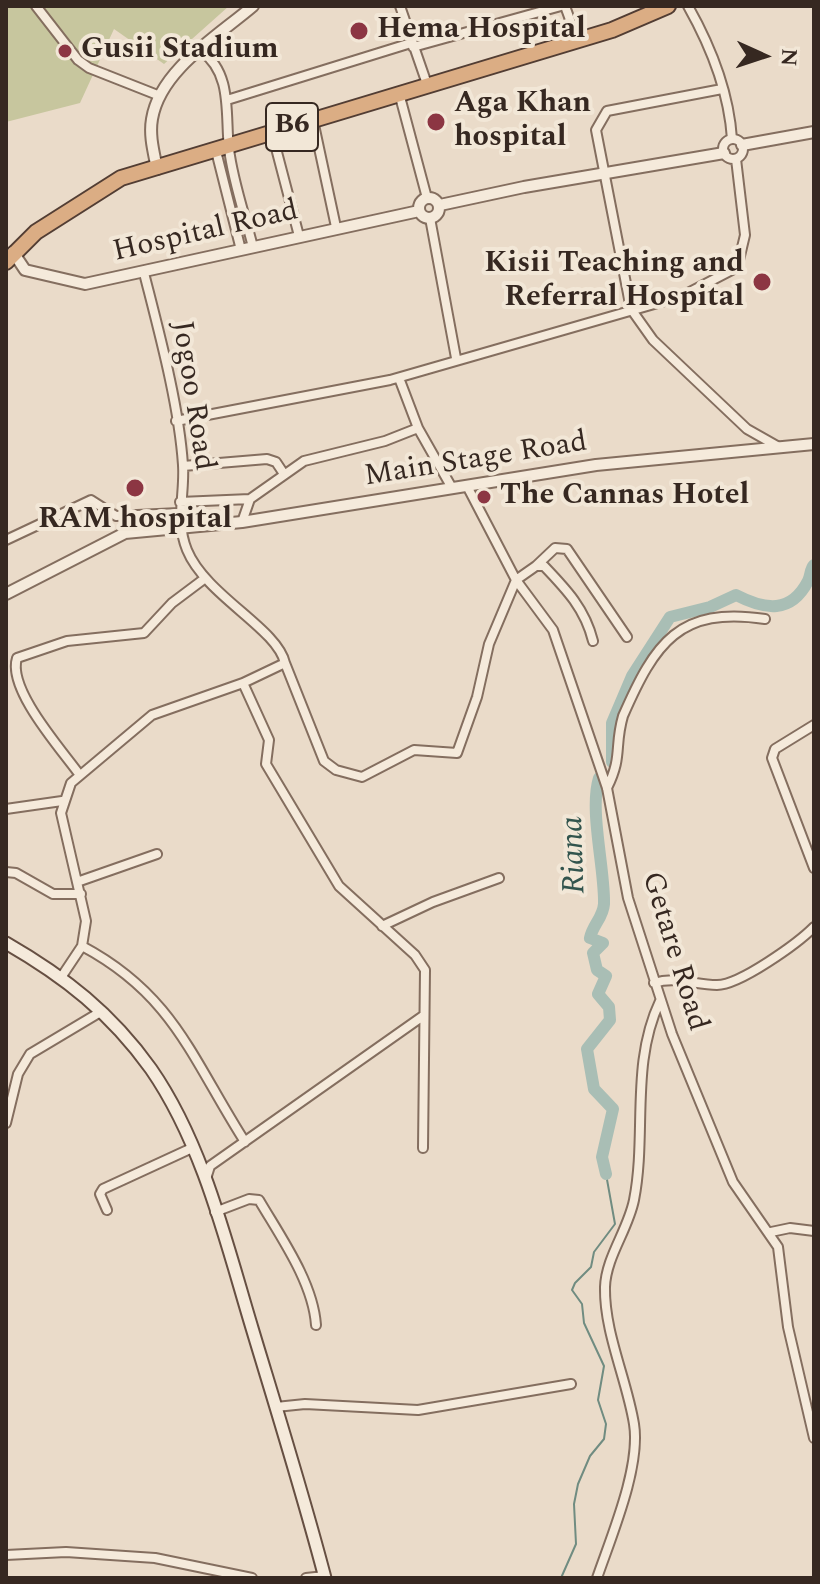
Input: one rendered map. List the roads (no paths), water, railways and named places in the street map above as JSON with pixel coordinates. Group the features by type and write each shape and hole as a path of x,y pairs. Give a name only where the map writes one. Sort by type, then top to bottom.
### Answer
{"highway":[{"name":"B6","path":"10,257 36,232 121,178 612,30 668,6"}],"main road":[{"path":"6,943 62,976 102,1011 167,1093 206,1184 325,1577"}],"street":[{"path":"36,6 78,60 89,68 160,96"},
{"path":"157,169 151,133 160,96 184,64 253,6"},
{"path":"400,6 427,84"},
{"path":"227,100 412,45 563,6 577,39"},
{"path":"688,6 708,46 722,89 732,139 742,145 814,132"},
{"path":"201,51 214,62 227,100 225,145 241,250"},
{"path":"722,89 607,111 596,130 631,309 653,340 736,419 777,446"},
{"path":"399,93 427,198"},
{"path":"313,120 336,227"},
{"path":"272,133 299,236"},
{"path":"724,153 724,144 732,139"},
{"path":"225,145 253,247"},
{"path":"736,159 743,152 742,145"},
{"path":"440,205 604,172 724,153 736,159"},
{"path":"176,421 399,378 456,358 682,296 732,270 739,260 745,235 736,159"},
{"path":"440,205 434,198 427,198 421,202 419,211 430,218 456,358"},
{"path":"430,218 438,214 440,205"},
{"name":"Hospital Road","path":"10,257 25,270 75,284 144,273 336,227 419,211"},
{"name":"Jogoo Road","path":"144,273 183,466 179,513 185,545 204,579 275,642 318,752 336,770 362,777 414,750 454,754 477,697 489,644 516,580"},
{"path":"399,378 418,428 452,488"},
{"path":"180,502 250,499 304,461 385,441 418,428"},
{"name":"Main Stage Road","path":"6,594 125,533 242,522 596,465 814,444"},
{"path":"183,466 200,467 267,459 276,462 284,474"},
{"name":"Getare Road","path":"467,486 516,580 553,630 607,788 628,898 660,1001 733,1182 771,1232 781,1260 788,1327 814,1438"},
{"path":"242,522 250,499"},
{"path":"6,540 91,500 116,516 179,513"},
{"path":"516,580 555,548 567,549 627,637"},
{"path":"536,566 544,566 581,607 593,641"},
{"path":"79,774 27,700 16,670 17,658 67,641 144,633 172,603 204,579"},
{"path":"607,788 619,765 619,730 623,716 665,642 710,616 726,614 765,619"},
{"path":"62,976 82,946 86,921 61,813 62,801 79,774 152,715 243,683 285,663"},
{"path":"243,683 269,740 266,764 286,801 347,897 415,955 425,970 423,1148"},
{"path":"814,725 775,749 772,758 814,868"},
{"path":"6,809 62,801"},
{"path":"77,882 157,854"},
{"path":"6,872 16,873 53,894 81,894"},
{"path":"382,926 433,902 499,878"},
{"path":"654,983 668,979 723,985 786,952 814,927"},
{"path":"82,946 119,966 152,997 189,1046 245,1142"},
{"path":"597,1578 616,1521 635,1437 607,1305 606,1274 633,1202 643,1060 651,1020 660,1001"},
{"path":"6,1123 22,1063 30,1054 102,1011"},
{"path":"206,1184 207,1169 423,1016"},
{"path":"107,1210 100,1194 103,1189 192,1148"},
{"path":"215,1212 249,1199 259,1200 301,1278 315,1312 316,1325"},
{"path":"771,1232 790,1228 814,1231"},
{"path":"276,1407 305,1404 418,1410 571,1384"},
{"path":"6,1555 66,1552 155,1558 252,1578"},
{"path":"306,1578 325,1577"}],"waterway":[{"name":"Riana","path":"612,762 612,723 632,676 670,617 710,607 736,595 767,606 785,604 801,592 814,565"},
{"name":"Riana","path":"599,778 596,823 604,904 590,938 603,943 593,953 597,970 606,976 598,994 609,1007 610,1020 587,1049 594,1089 613,1109 602,1157 606,1174"},
{"name":"Riana","path":"561,1578 576,1544 574,1504 578,1484 590,1456 604,1439 606,1424 598,1400 604,1366 584,1323 582,1304 572,1290 591,1267 594,1252 615,1224 606,1174"}],"place":[{"name":"Hema Hospital","path":"359,31"},
{"name":"Gusii Stadium","path":"65,51"},
{"name":"Aga Khan hospital","path":"436,122"},
{"name":"Kisii Teaching and Referral Hospital","path":"762,282"},
{"name":"RAM hospital","path":"135,488"},
{"name":"The Cannas Hotel","path":"484,497"}]}
